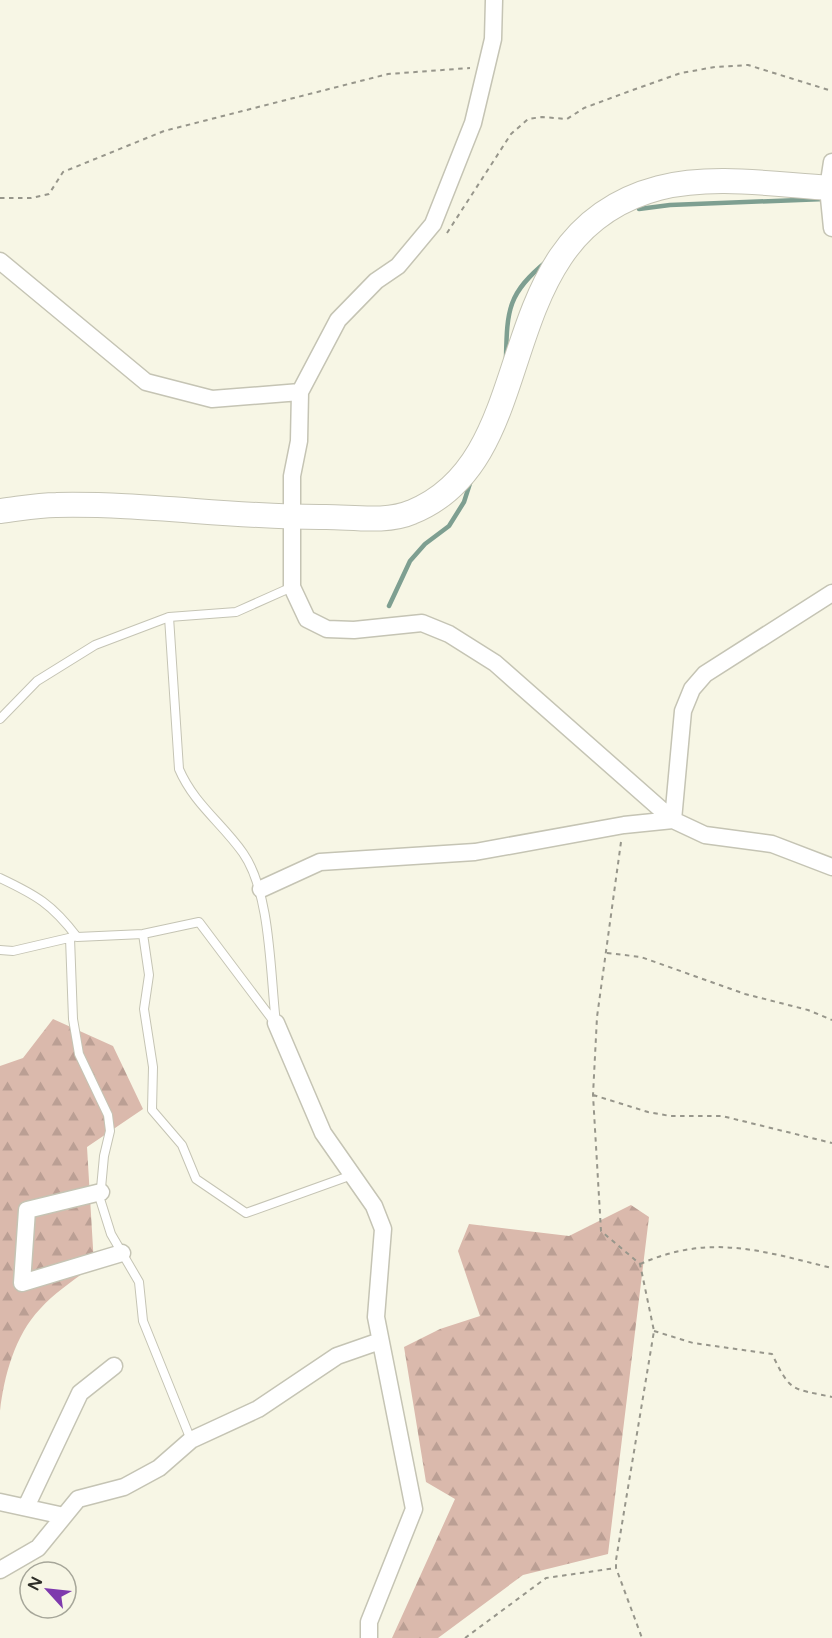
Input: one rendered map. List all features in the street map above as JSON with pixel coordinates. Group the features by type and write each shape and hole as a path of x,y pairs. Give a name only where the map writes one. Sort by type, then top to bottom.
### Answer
{"street":[{"path":"494,0 494,39 473,123 433,224 398,266 376,281 338,320 300,392 299,441 292,476 292,586 307,619 327,629 354,630 422,623 449,634 477,651 537,697 672,820 705,835 772,844 832,867"},
{"path":"832,162 830,188 832,228"},
{"path":"0,512 54,505 160,508 292,518 384,517 410,513 435,501 457,482 478,457 547,276 567,246 607,210 628,198 691,182 830,188"},
{"path":"0,261 146,382 212,399 300,392"},
{"path":"672,820 683,711 692,689 705,674 832,593"},
{"path":"261,889 320,861 475,852 624,825 672,820"},
{"path":"276,1023 322,1133 374,1206 383,1229 376,1317 414,1509 369,1623 369,1638"},
{"path":"101,1192 27,1210 22,1283 122,1253"},
{"path":"0,1570 39,1548 78,1499 124,1487 159,1468 191,1440 258,1409 338,1356 380,1341"},
{"path":"26,1507 80,1393 114,1366"},
{"path":"0,1502 64,1516"}],"lane":[{"path":"0,719 36,681 95,645 169,617 236,612 292,586"},
{"path":"169,617 179,769 188,790 243,853 261,889 276,1023"},
{"path":"0,878 40,897 61,916 73,937 73,1019 79,1054 108,1115 110,1131 104,1156 100,1199 111,1234 139,1282 143,1321 191,1440"},
{"path":"0,950 13,951 73,937 143,934 199,922 276,1023"},
{"path":"143,934 149,975 144,1009 153,1066 152,1110 182,1145 196,1179 246,1213 352,1175"}],"path":[{"path":"441,239 511,134 528,119 542,117 567,119 584,108 630,91 681,74 715,67 748,65 832,91"},
{"path":"0,198 31,198 49,194 63,172 164,131 388,74 487,68"},
{"path":"624,825 597,1017 593,1095 601,1231 640,1264 654,1330 616,1568 642,1638"},
{"path":"607,953 640,957 746,994 808,1010 832,1020"},
{"path":"593,1095 648,1112 670,1116 722,1116 832,1143"},
{"path":"640,1264 663,1254 725,1245 832,1268"},
{"path":"654,1330 693,1343 772,1354 785,1382 795,1389 832,1396"},
{"path":"465,1638 546,1578 616,1568"}],"green space":[{"path":"53,1019 113,1046 143,1109 87,1147 94,1265 59,1291 31,1319 12,1357 4,1384 0,1411 0,1066 23,1058"},
{"path":"631,1205 649,1217 608,1554 523,1575 438,1638 392,1638 455,1499 426,1482 404,1347 440,1329 480,1316 458,1251 469,1224 569,1236"}],"waterway":[{"path":"639,209 670,205 825,199"},
{"path":"506,358 507,327 512,303 524,283 547,261"},
{"path":"389,606 410,561 425,544 449,526 464,502 472,477"}]}
